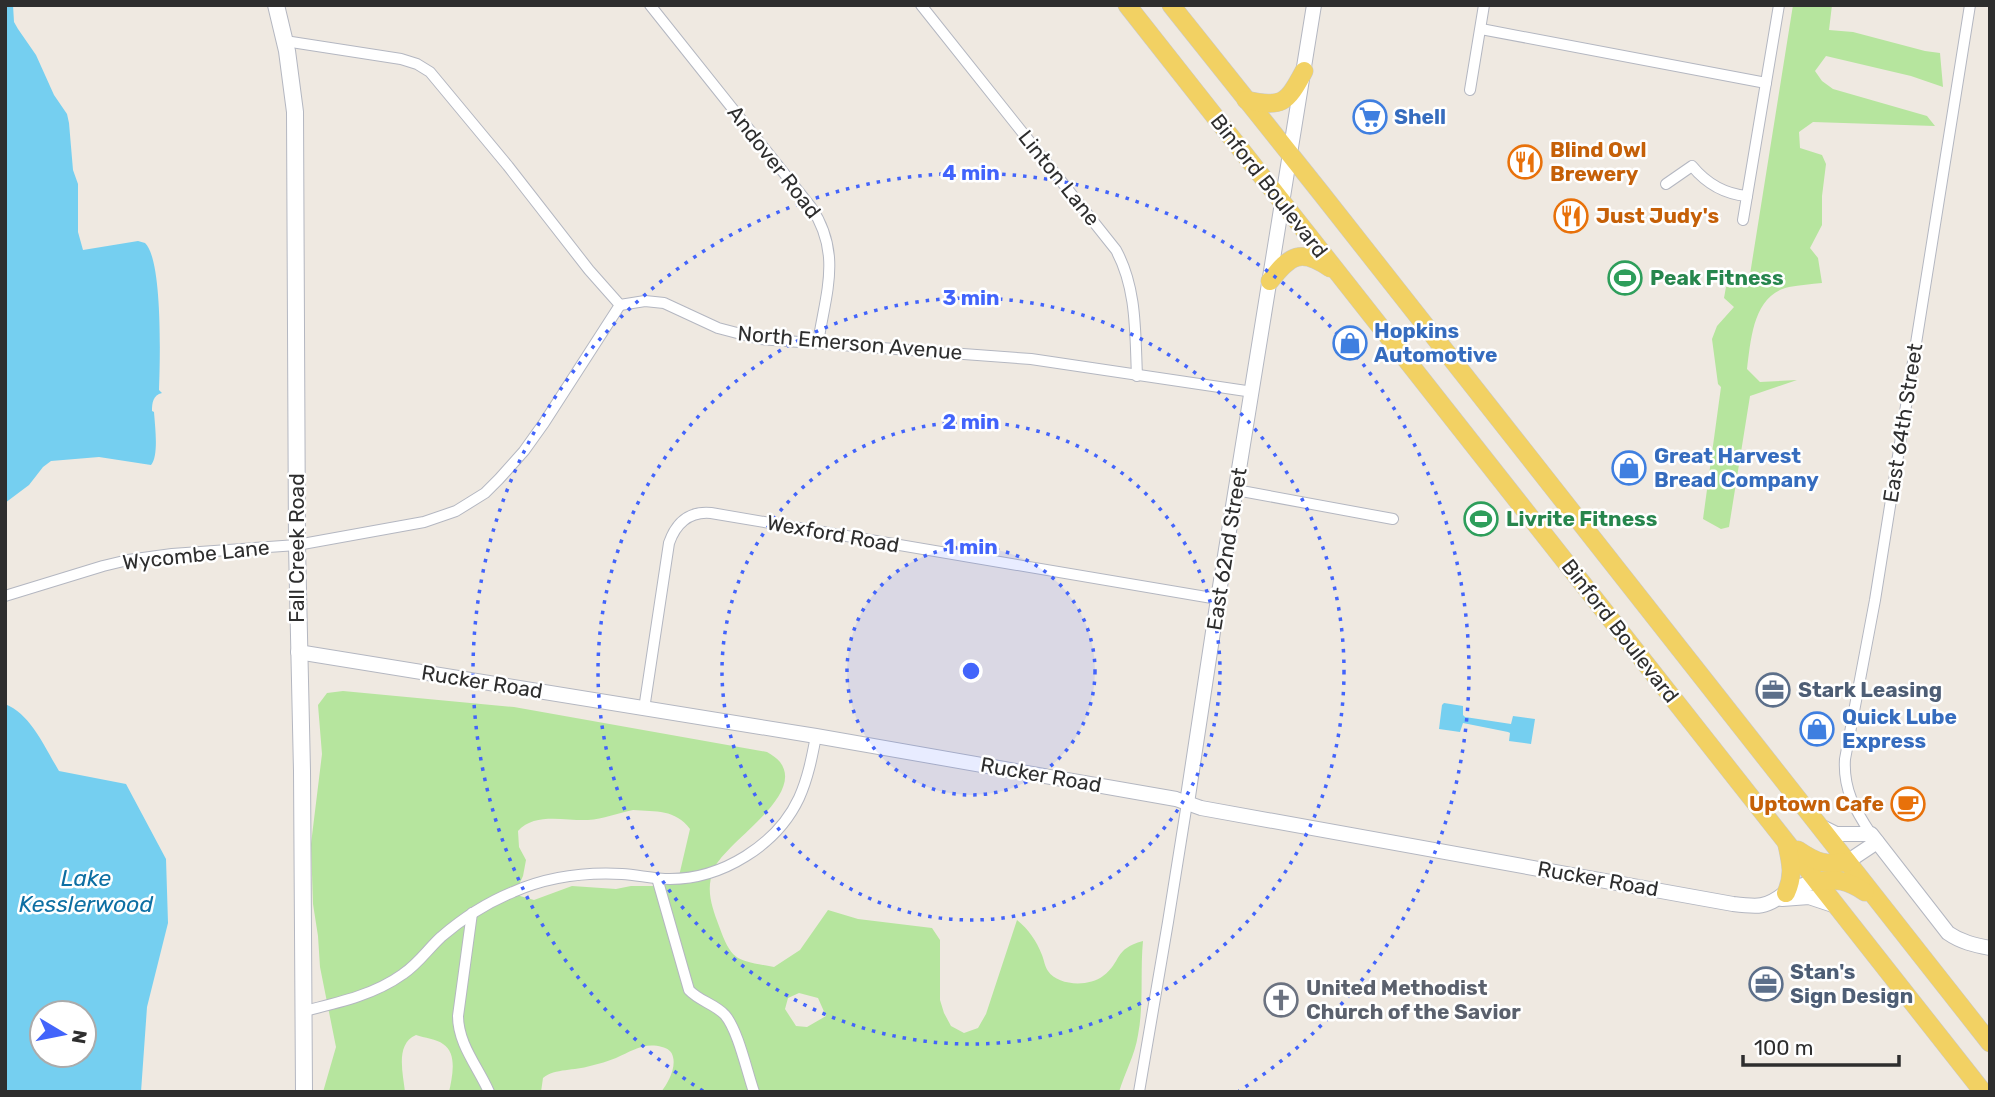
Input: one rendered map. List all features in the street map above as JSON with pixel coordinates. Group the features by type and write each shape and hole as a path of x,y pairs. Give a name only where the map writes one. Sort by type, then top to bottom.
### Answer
{"main road":[{"name":"Fall Creek Road","path":"276,5 285,41 295,112 304,1092"},
{"name":"Binford Boulevard","path":"1127,5 1983,1092"},
{"name":"Binford Boulevard","path":"1171,5 1990,1043"},
{"path":"1246,100 1272,105 1279,103 1294,90 1304,71"},
{"path":"1270,281 1282,266 1297,256 1314,258 1341,276"},
{"path":"1787,842 1813,861 1829,864 1847,862"},
{"path":"1783,896 1792,879 1787,842"},
{"path":"1816,881 1850,882 1874,897"}],"street":[{"name":"Andover Road","path":"650,5 811,206 821,223 827,237 830,261 818,343"},
{"name":"Linton Lane","path":"921,5 1116,250 1131,286 1137,376"},
{"name":"East 62nd Street","path":"1139,1092 1236,491 1246,391 1270,281 1314,5"},
{"path":"1470,90 1484,5"},
{"path":"1743,220 1779,5"},
{"name":"East 64th Street","path":"1874,838 1858,816 1850,798 1846,784 1845,759 1875,600 1970,5"},
{"path":"1481,29 1766,83"},
{"path":"285,41 401,60 417,64 430,72 620,305"},
{"path":"1665,184 1692,166 1702,177 1719,188 1747,196"},
{"name":"North Emerson Avenue","path":"620,305 645,300 657,301 718,328 741,335 1031,359 1246,391"},
{"name":"Wycombe Lane","path":"5,596 103,566 143,558 297,545 424,522 456,511 480,497 499,480 528,446 620,305"},
{"path":"1236,491 1392,519"},
{"name":"Wexford Road","path":"644,709 669,543 678,524 695,514 711,513 1218,600"},
{"name":"Rucker Road","path":"298,652 816,736 1163,796 1213,810 1733,904 1765,905 1816,881"},
{"path":"303,1011 374,990 396,979 419,961 449,930 492,902 522,888 564,877 607,873 688,878 718,871 735,862 767,840 799,798 816,736"},
{"path":"1818,825 1836,834 1874,838 1948,933 1970,944 1990,948"},
{"path":"1847,862 1874,838"},
{"path":"657,878 689,990 727,1018 754,1092"},
{"name":"Rucker Road","path":"1783,896 1809,897 1836,906"},
{"path":"472,914 458,1027 462,1041 489,1092"}],"green space":[{"path":"1793,5 1832,5 1829,30 1853,32 1940,53 1943,87 1911,76 1826,56 1815,71 1822,81 1833,89 1927,116 1935,126 1813,122 1799,132 1800,148 1822,155 1826,164 1822,225 1810,248 1818,258 1822,283 1789,287 1777,292 1768,299 1756,320 1747,369 1760,382 1797,380 1750,396 1729,527 1721,529 1703,519 1721,387 1718,384 1712,339 1717,326 1734,307 1724,298 1726,287 1748,287"},
{"path":"343,691 514,707 767,752 780,762 785,775 782,789 761,818 721,858 711,876 712,905 728,947 744,961 774,967 800,950 828,910 858,919 932,928 940,940 940,1000 951,1026 964,1033 978,1028 986,1014 1017,920 1035,940 1048,971 1066,982 1097,980 1109,971 1122,952 1143,941 1138,1035 1119,1092 661,1092 669,1080 673,1057 666,1048 649,1046 584,1068 548,1075 543,1078 541,1092 449,1092 453,1066 448,1048 437,1041 416,1035 409,1039 403,1052 405,1092 323,1092 336,1047 320,967 313,904 311,844 322,754 318,705 327,693","holes":["633,810 671,815 690,829 679,876 662,886 616,889 572,886 534,900 520,896 517,889 526,860 519,847 518,831 525,825 542,819 594,819","799,993 818,998 826,1016 807,1027 796,1026 785,1009 788,998"]}],"water":[{"path":"5,5 13,5 14,22 36,55 54,95 67,114 73,170 78,184 78,232 83,250 138,241 145,243 151,253 158,290 159,390 162,393 155,397 152,405 156,448 151,465 99,457 51,461 29,485 5,503"},
{"path":"1444,703 1463,706 1465,717 1511,724 1513,716 1535,719 1531,744 1509,741 1508,732 1463,723 1460,732 1439,729"},
{"name":"Lake Kesslerwood","path":"5,704 30,724 59,771 126,784 166,859 168,923 147,1007 141,1092 5,1092"}],"place":[{"name":"Shell","path":"1370,117"},
{"name":"Blind Owl Brewery","path":"1525,162"},
{"name":"Just Judy's","path":"1571,216"},
{"name":"Peak Fitness","path":"1625,278"},
{"name":"Hopkins Automotive","path":"1350,343"},
{"name":"Great Harvest Bread Company","path":"1629,468"},
{"name":"Livrite Fitness","path":"1481,519"},
{"name":"Stark Leasing","path":"1773,690"},
{"name":"Quick Lube Express","path":"1817,729"},
{"name":"Uptown Cafe","path":"1908,804"},
{"name":"Stan's Sign Design","path":"1766,984"},
{"name":"United Methodist Church of the Savior","path":"1281,1000"}]}
